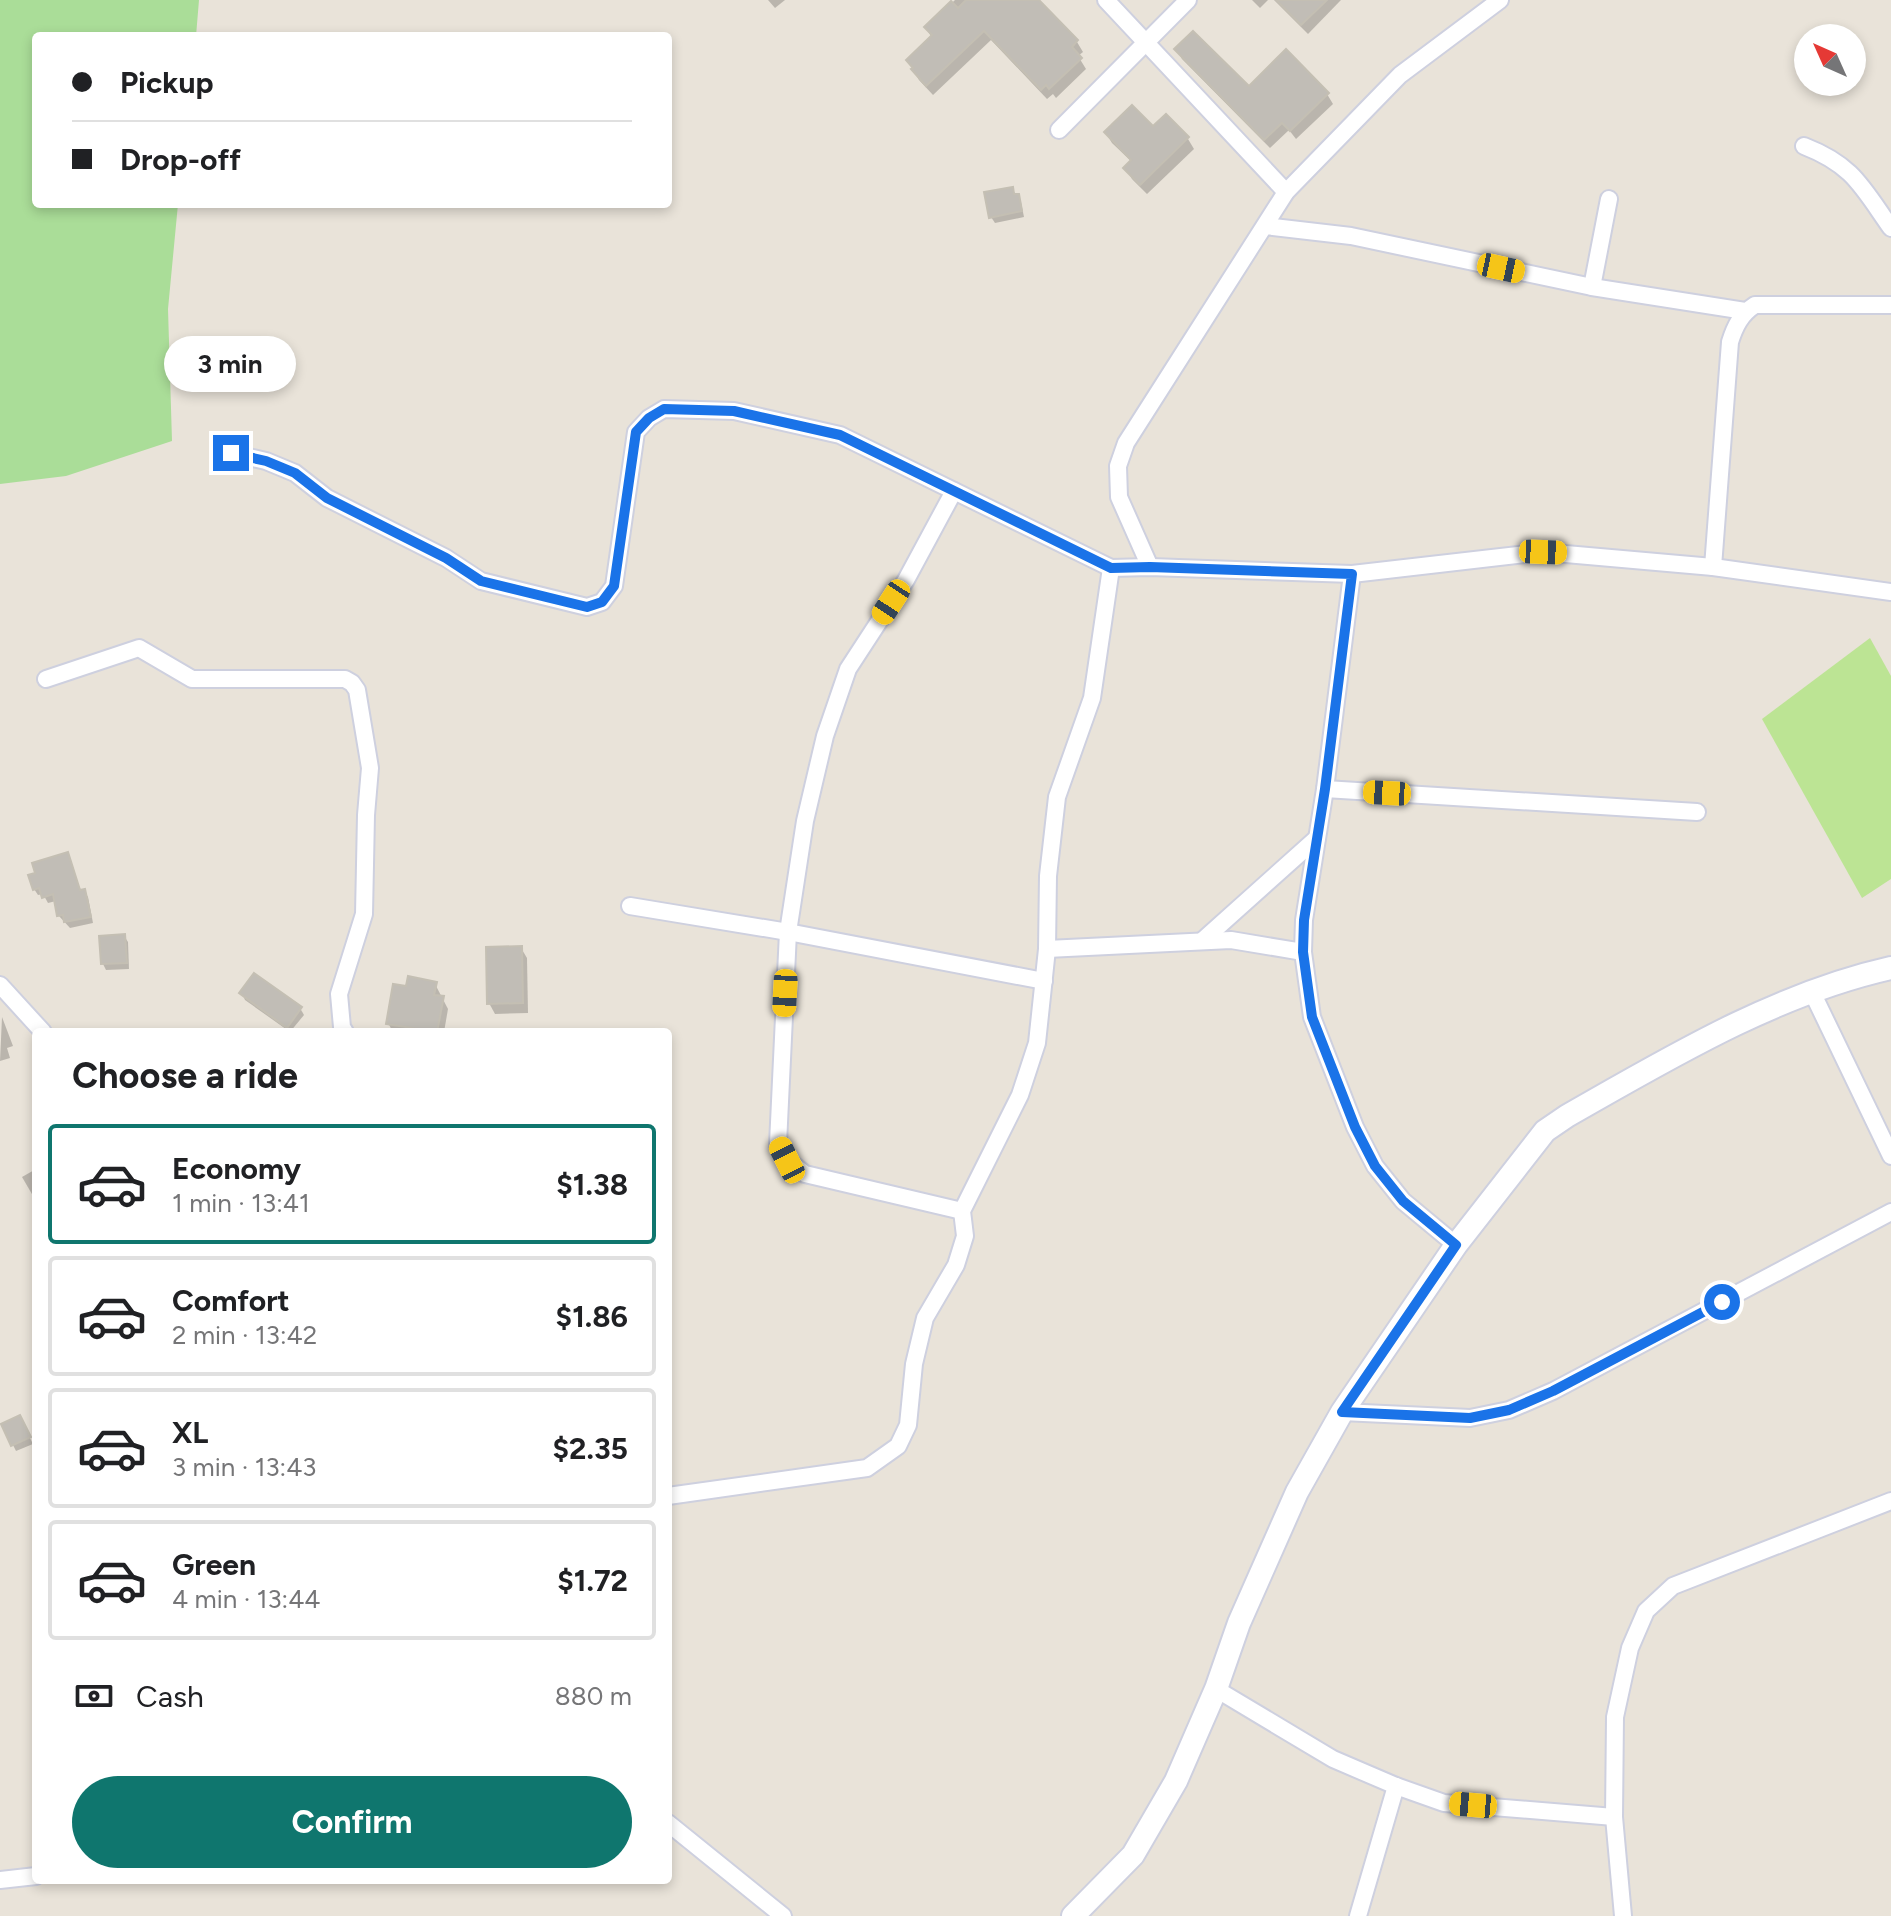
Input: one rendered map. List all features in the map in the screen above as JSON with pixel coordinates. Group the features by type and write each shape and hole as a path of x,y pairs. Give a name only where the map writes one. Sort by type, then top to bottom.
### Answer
{"street":[{"path":"1106,0 1286,192"},
{"path":"1059,130 1188,0"},
{"path":"1150,567 1119,497 1118,466 1126,443 1286,192 1400,75 1500,0"},
{"path":"1804,146 1828,155 1851,171 1891,228"},
{"path":"1592,287 1609,199"},
{"path":"1265,226 1351,236 1592,287 1745,311"},
{"path":"1713,567 1730,342 1735,326 1745,311 1755,305 1891,305"},
{"path":"231,453 266,461 295,473 327,498 446,558 481,581 587,607 602,602 614,586 636,432 649,418 664,409 734,411 840,435 1111,568 1352,574 1543,552 1713,567 1891,592"},
{"path":"954,491 906,580 848,669 825,736 805,821 788,932 778,1144 787,1160 805,1174 962,1211"},
{"path":"672,1495 867,1468 898,1446 908,1425 914,1364 925,1318 956,1265 965,1236 962,1211 1020,1095 1037,1043 1047,949 1048,876 1057,797 1092,698 1111,568"},
{"path":"1352,574 1325,789 1304,920 1303,952 1312,1017 1355,1127 1375,1166 1403,1201 1456,1245"},
{"path":"46,679 139,648 192,679 345,679 352,683 357,690 370,768 364,914 339,994 343,1028"},
{"path":"1325,789 1697,812"},
{"path":"1202,941 1317,838"},
{"path":"630,906 788,932 1044,981"},
{"path":"1047,949 1231,940 1303,952"},
{"path":"1073,1916 1133,1855 1176,1781 1216,1689 1239,1623 1297,1492 1342,1412 1456,1245 1545,1131 1719,1032 1812,992 1891,968"},
{"path":"0,985 39,1028"},
{"path":"1812,992 1891,1156"},
{"path":"1342,1412 1470,1418 1509,1410 1553,1391 1891,1212"},
{"path":"1623,1916 1614,1817 1615,1717 1630,1648 1646,1611 1673,1586 1891,1501"},
{"path":"1216,1689 1333,1759 1444,1803 1614,1817"},
{"path":"1358,1916 1396,1786"},
{"path":"672,1826 783,1916"},
{"path":"0,1880 32,1876"}],"green space":[{"path":"0,0 199,0 196,32 32,32 32,208 178,208 168,309 172,441 66,476 0,484"},
{"path":"1870,638 1891,676 1891,879 1862,898 1762,719"}],"building":[{"path":"966,0 1039,0 1078,40 1072,47 1082,58 1049,89 1046,85 1041,90 984,31 926,86 906,60 932,35 924,27 951,1 958,8"},
{"path":"1276,0 1327,0 1301,25"},
{"path":"1193,31 1249,86 1286,49 1329,93 1290,131 1282,123 1264,140 1174,49"},
{"path":"1132,105 1153,126 1166,114 1189,137 1140,185 1123,168 1131,160 1104,132"},
{"path":"1013,187 1014,194 1019,194 1022,211 989,218 984,192"},
{"path":"68,852 80,890 85,889 91,917 64,922 63,915 57,916 53,894 42,898 39,888 33,890 28,875 35,873 32,863"},
{"path":"125,934 127,963 101,964 99,936"},
{"path":"522,946 523,1003 487,1004 486,947"},
{"path":"254,973 302,1007 287,1028 239,993"},
{"path":"408,976 437,982 434,995 444,996 438,1028 386,1024 393,984 406,986"},
{"path":"20,1415 31,1437 11,1446 1,1424"}],"route":[{"path":"231,453 266,461 295,473 327,498 446,558 481,581 587,607 602,602 614,586 636,432 649,418 664,409 734,411 840,435 1111,568 1352,574 1325,789 1304,920 1303,952 1312,1017 1355,1127 1375,1166 1403,1201 1456,1245 1342,1412 1470,1418 1509,1410 1553,1391 1722,1302"}]}
